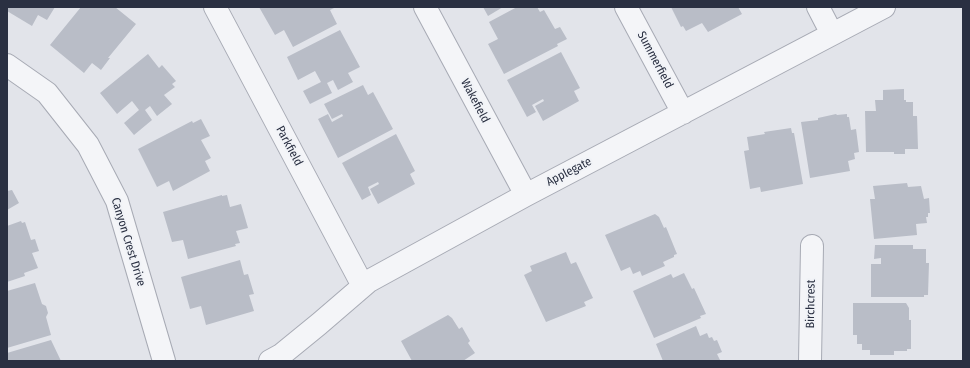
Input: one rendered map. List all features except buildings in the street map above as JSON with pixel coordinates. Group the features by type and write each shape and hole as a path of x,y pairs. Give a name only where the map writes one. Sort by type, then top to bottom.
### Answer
{"street":[{"name":"Parkfield","path":"215,7 363,286"},
{"name":"Wakefield","path":"425,7 526,195"},
{"name":"Summerfield","path":"626,7 683,114"},
{"path":"818,7 832,34"},
{"name":"Applegate","path":"270,361 281,355 363,286 376,277 526,195 683,114 884,7"},
{"name":"Canyon Crest Drive","path":"7,65 47,93 88,145 117,201 164,361"},
{"name":"Birchcrest","path":"810,361 812,246"}]}
